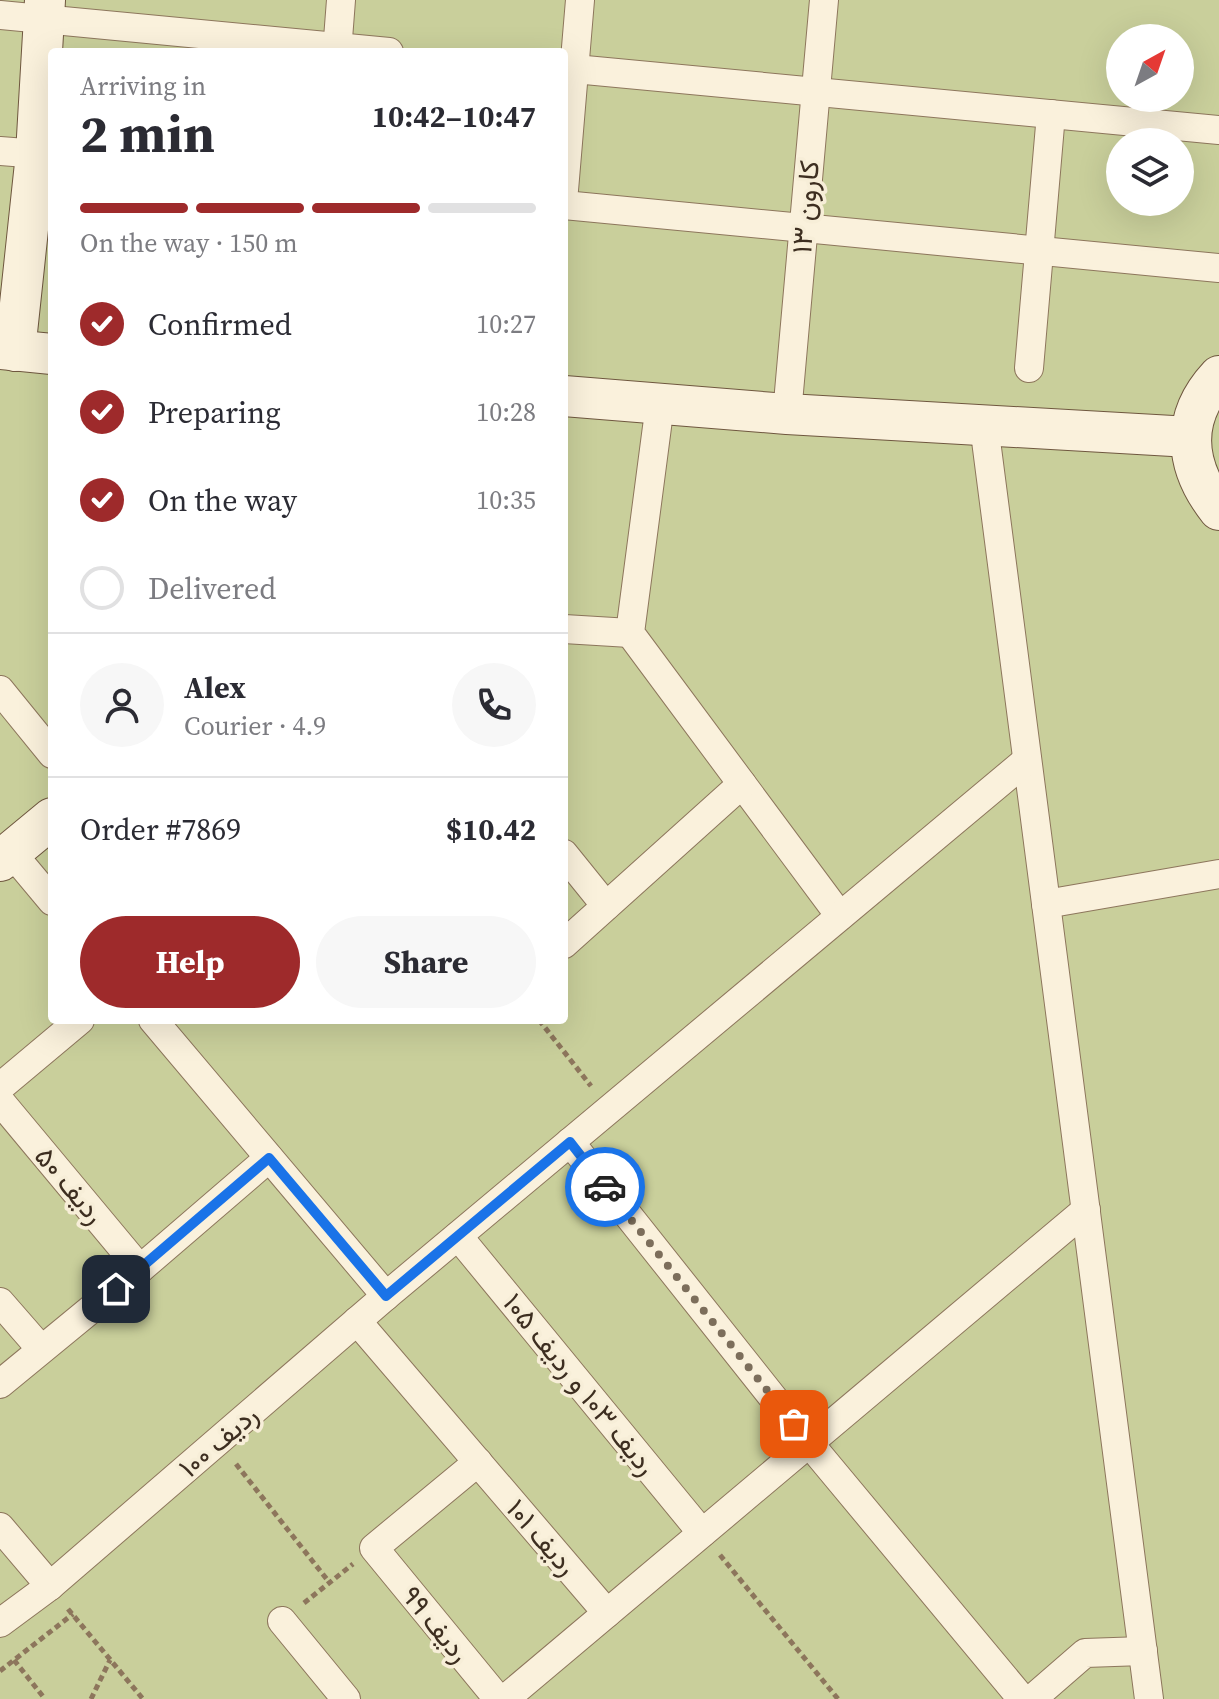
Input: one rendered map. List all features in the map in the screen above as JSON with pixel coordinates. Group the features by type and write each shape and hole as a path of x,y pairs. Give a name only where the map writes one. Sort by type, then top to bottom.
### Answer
{"main road":[{"path":"22,352 29,153 44,10"},
{"path":"1219,376 1207,388 1196,411 1190,437 1193,464 1203,490 1219,510"},
{"path":"568,396 787,414 1190,437"},
{"path":"5,857 48,821"}],"street":[{"path":"338,48 341,0"},
{"path":"568,93 580,0"},
{"name":"کارون ۱۳","path":"787,414 824,0"},
{"path":"0,15 44,10 323,48"},
{"path":"569,69 1219,130"},
{"path":"1029,368 1051,114"},
{"path":"568,205 1219,268"},
{"path":"660,404 630,633 840,916"},
{"path":"984,425 1149,1699"},
{"path":"568,629 630,633"},
{"path":"0,690 48,749"},
{"name":"ردیف ۱۰۰","path":"0,1623 50,1586 386,1296 1027,760"},
{"path":"568,940 742,784"},
{"path":"5,857 48,897"},
{"path":"568,859 606,906"},
{"path":"1046,904 1219,874"},
{"path":"0,1087 75,1024"},
{"path":"156,1024 386,1296"},
{"name":"ردیف ۵۰","path":"0,1101 140,1269"},
{"path":"570,1142 809,1443 1022,1699"},
{"path":"0,1384 269,1158"},
{"path":"505,1699 1086,1210"},
{"name":"ردیف ۱۰۳ و ردیف ۱۰۵","path":"458,1236 702,1533"},
{"path":"0,1302 41,1349"},
{"name":"ردیف ۱۰۱","path":"357,1321 607,1613"},
{"path":"374,1548 478,1462"},
{"path":"0,1527 50,1586"},
{"name":"ردیف ۹۹","path":"374,1548 498,1699"},
{"path":"282,1621 346,1699"},
{"path":"1032,1699 1085,1653 1143,1651"}],"path":[{"path":"542,1024 609,1109"},
{"path":"218,1441 329,1582"},
{"path":"702,1533 838,1699"},
{"path":"282,1621 374,1548"},
{"path":"50,1586 143,1699"},
{"path":"0,1671 73,1614"},
{"path":"14,1660 45,1699"},
{"path":"91,1699 110,1660"}],"green space":[{"path":"0,0 1219,0 1219,1699 0,1699"}],"way so far":[{"path":"605,1187 794,1424"}],"route":[{"path":"116,1289 269,1158 386,1296 570,1142 605,1187"}]}
